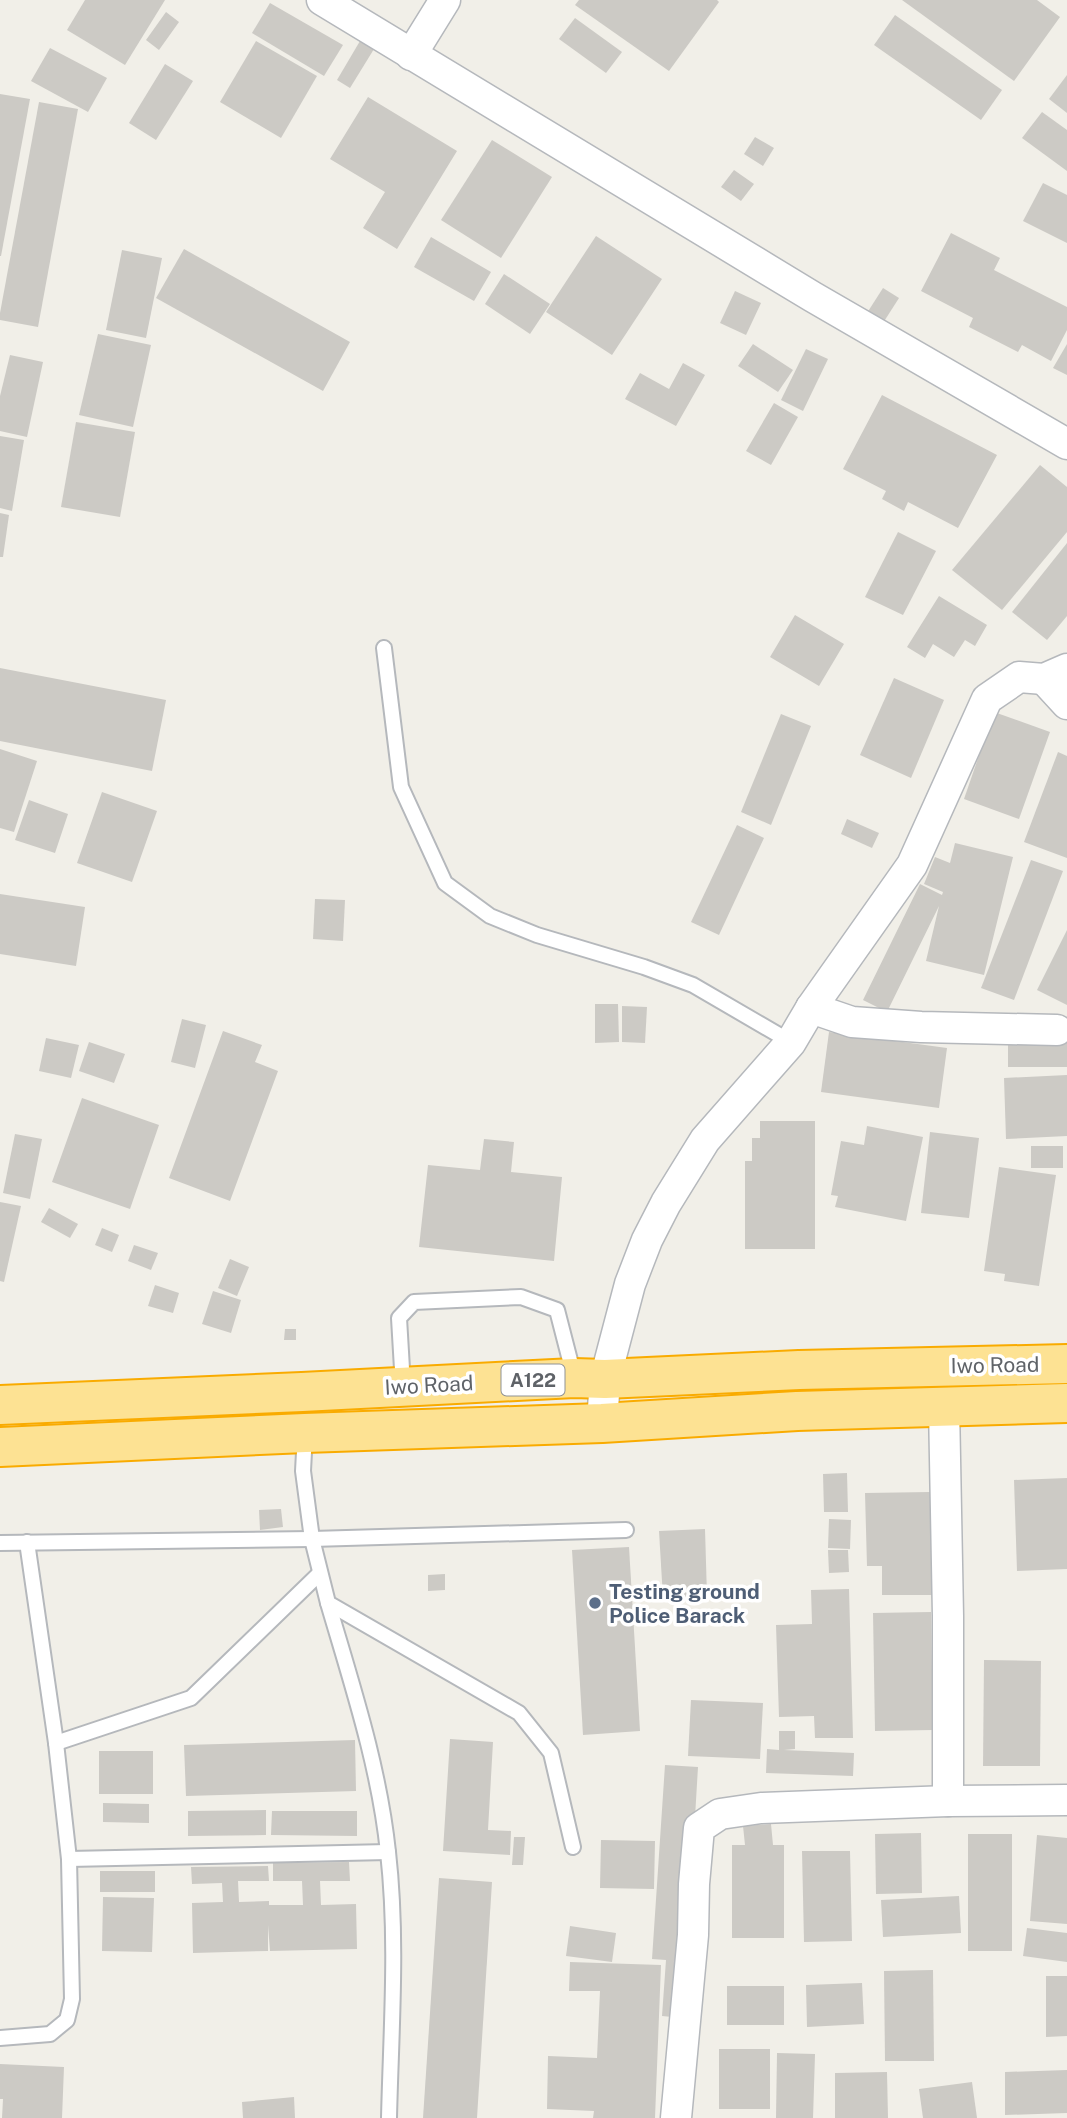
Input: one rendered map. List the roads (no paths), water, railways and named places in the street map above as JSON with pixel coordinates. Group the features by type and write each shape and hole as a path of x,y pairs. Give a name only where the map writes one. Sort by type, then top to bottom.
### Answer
{"highway":[{"name":"Iwo Road","path":"0,1405 813,1370 1067,1364"},
{"path":"302,1392 305,1433"},
{"name":"Iwo Road","path":"0,1447 602,1423 797,1411 1067,1403"}],"street":[{"path":"322,0 813,297 1067,444"},
{"path":"411,55 445,0"},
{"path":"602,1423 590,1379 646,1241 666,1203 705,1140 791,1042 811,1009 912,865 987,699 1019,677 1055,674 1067,704"},
{"path":"811,1009 852,1022 920,1027 1057,1030"},
{"path":"944,1406 948,1801"},
{"path":"676,2118 693,1935 699,1828 720,1814 761,1808 948,1801 1067,1800"}],"lane":[{"path":"384,649 401,787 445,883 490,916 537,935 644,967 693,985 791,1042"},
{"path":"403,1387 399,1318 414,1301 521,1297 557,1310 590,1379"},
{"path":"305,1433 303,1471 312,1539 371,1749 388,1852 394,1970 389,2118"},
{"path":"0,1543 312,1539 626,1530"},
{"path":"0,2038 50,2034 66,2020 72,1999 69,1859 27,1542"},
{"path":"55,1743 191,1698 320,1573"},
{"path":"328,1603 519,1713 551,1754 573,1847"},
{"path":"69,1859 388,1852"}],"place":[{"name":"Testing ground Police Barack","path":"595,1603"}]}
